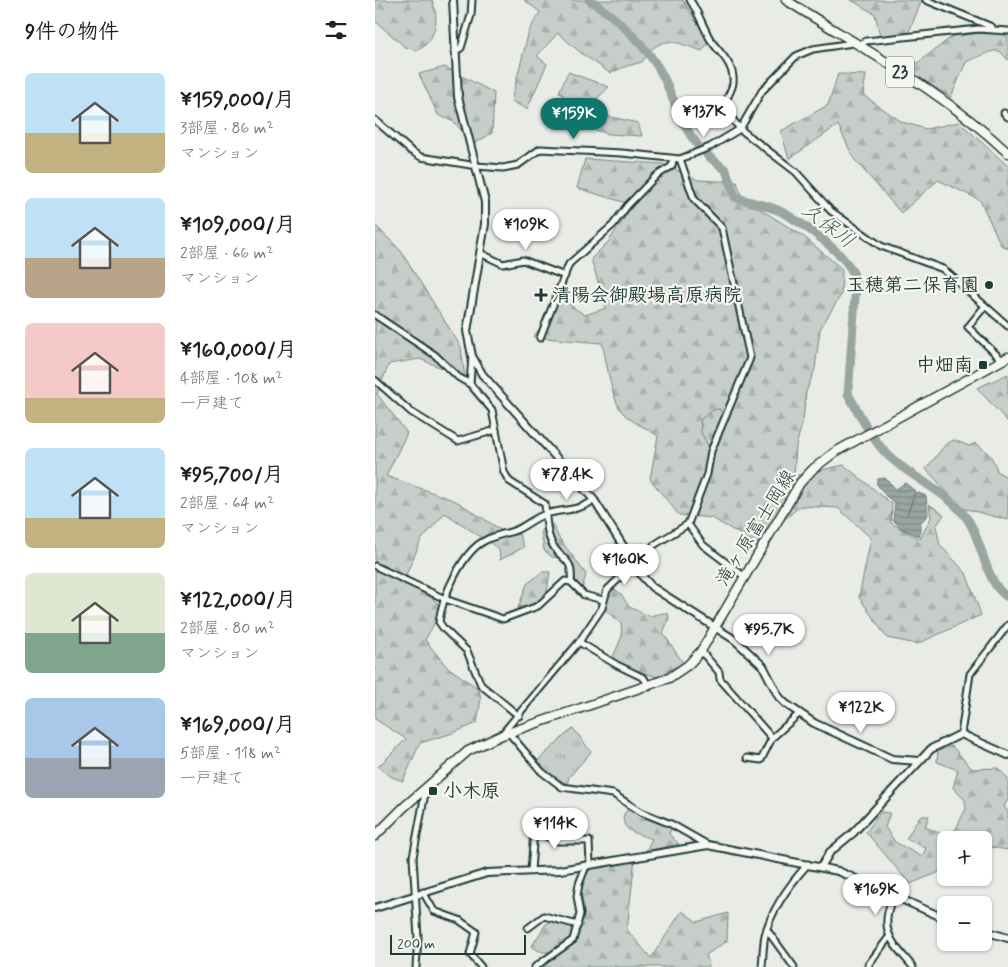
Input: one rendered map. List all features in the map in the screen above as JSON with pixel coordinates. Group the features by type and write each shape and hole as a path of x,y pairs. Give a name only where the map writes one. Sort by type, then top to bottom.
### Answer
{"main road":[{"name":"23","path":"785,0 931,91 989,135 1008,153"},
{"name":"滝ヶ原富士岡線","path":"375,836 468,751 506,734 649,686 674,675 701,651 801,483 822,461 1005,359"}],"street":[{"path":"453,0 458,97 485,202 485,224 467,331 472,356 470,384"},
{"path":"455,51 461,48 471,15 472,0"},
{"path":"690,0 711,40 729,63 733,73 733,84 725,99 724,108 740,129 795,172 831,211 854,229 881,246 943,269 1008,326"},
{"path":"926,0 996,29 1008,31"},
{"path":"375,120 411,151 421,157 477,166 503,168 518,165 540,149 622,152 680,160 710,147 740,129 762,92 796,56 813,49 866,41 996,29"},
{"path":"540,338 569,264 613,225 627,206 656,176 672,166 673,160"},
{"path":"680,160 694,199 722,228 750,358 711,451 707,474 688,524 654,545 607,590 602,608 579,642 506,734 541,772 562,787 613,794 641,812 671,824 708,845 838,871 937,915"},
{"path":"480,253 503,264 523,260 565,276"},
{"path":"985,306 968,327 1005,359"},
{"path":"375,315 422,345 457,377 470,384 492,410 503,472 509,481 545,504 549,538 555,552 569,562 572,568 571,582"},
{"path":"472,356 482,374 594,500 634,563 652,587 735,640 758,660 779,697 829,732 892,759 919,761"},
{"path":"375,380 411,412 458,441 496,430"},
{"path":"519,716 481,685 467,651 439,622 445,599 467,556 485,540 515,530 546,514 588,505 594,500"},
{"path":"688,524 703,545 745,577"},
{"path":"375,566 445,599 503,619 538,606 565,581 571,582 585,595 603,600"},
{"path":"961,734 970,674 1008,625"},
{"path":"579,642 617,665 644,678 649,686"},
{"path":"701,651 719,672 720,678 771,738"},
{"path":"747,758 761,760 771,738 800,713"},
{"path":"961,734 1008,755"},
{"path":"821,867 831,852 853,833 931,749 961,734"},
{"path":"417,967 418,938 413,856 426,788"},
{"path":"531,871 534,831 558,841 589,841 588,866 577,896 580,914 573,940 535,967"},
{"path":"376,906 487,873 588,866 708,845"},
{"path":"762,967 767,930 786,888 808,864"},
{"path":"423,892 434,911 459,920 476,932 471,954 481,967"},
{"path":"893,897 886,913 885,923 889,937 913,967"},
{"path":"528,928 544,916 578,925"},
{"path":"767,930 794,967"},
{"path":"992,933 1008,938"},
{"path":"868,966 889,937"}],"green space":[{"path":"375,0 432,0 436,22 435,29 428,41 417,51 405,47 375,21"},
{"path":"524,0 683,0 709,42 702,51 675,42 662,43 655,47 642,62 610,73 581,53 558,33 537,56 547,64 527,109 511,101 529,31 540,12"},
{"path":"851,0 922,0 908,34 880,36 875,14"},
{"path":"1008,32 1008,60 1000,51 993,51 966,62 951,97 907,71 953,36"},
{"path":"445,67 494,93 492,133 474,144 454,122 438,115 419,74"},
{"path":"568,72 609,87 585,111 638,123 642,136 609,134 568,122 572,104 559,92"},
{"path":"838,74 866,75 863,95 902,122 926,129 959,122 1008,166 1008,249 1001,245 980,200 938,180 901,213 854,159 838,125 789,159 781,131 828,105"},
{"path":"585,159 663,164 698,180 737,182 742,198 803,236 842,269 841,295 820,329 815,369 806,392 803,420 796,446 794,476 844,465 892,504 891,523 920,539 931,518 929,504 944,515 936,526 940,545 966,573 981,615 917,644 887,638 859,597 871,538 838,508 800,506 757,544 712,518 679,515 650,479 658,436 632,420 620,408 613,391 602,343 533,337 550,313 554,295 585,315 606,308 591,259 609,241 633,205 577,188"},
{"path":"375,225 400,250 461,347 465,378 420,359 389,364 377,394 407,433 386,476 456,501 509,535 519,534 524,547 500,560 499,549 445,513 421,540 406,575 443,608 425,640 446,666 479,689 481,699 477,723 420,743 403,781 392,777 378,767 406,739 375,719"},
{"path":"1008,374 1008,422 977,388"},
{"path":"720,409 724,421 708,446 701,432 700,420 713,410"},
{"path":"954,440 969,446 976,443 991,456 998,472 1005,476 1008,475 1008,520 962,508 926,469 946,444"},
{"path":"552,524 559,538 586,574 582,589 574,581 565,559 552,557 544,550 541,530"},
{"path":"542,572 550,572 547,591 538,603 518,608 527,584"},
{"path":"613,588 621,594 629,607 649,616 668,614 669,618 663,633 683,663 657,677 611,662 622,636 621,623 604,608 608,589"},
{"path":"573,728 591,752 569,777 567,784 552,776 536,762"},
{"path":"952,746 972,769 998,768 1008,779 1008,800 1004,806 1008,812 1008,850 992,847 992,831 955,831 966,809 965,800 953,788 958,770 937,762 938,751"},
{"path":"630,807 672,827 669,834 679,844 646,851 652,839 627,829 623,820 624,814"},
{"path":"881,812 890,813 885,827 895,842 922,857 926,848 906,839 920,816 929,816 925,827 937,832 937,873 910,884 866,832"},
{"path":"635,858 627,930 651,958 682,911 697,922 728,913 727,941 706,955 709,967 541,967 554,956 573,945 584,914 581,886 590,868"},
{"path":"554,920 576,925 574,937 558,948 548,952 543,952 532,946 546,924"}],"shaded area":[{"path":"885,478 896,489 905,483 915,491 907,515 916,492 926,496 928,515 921,522 919,536 901,528 893,520 895,503 886,496 876,483 878,479"}],"waterway":[{"name":"久保川","path":"589,0 621,24 650,56 664,78 683,122 699,147"},
{"name":"久保川","path":"707,155 726,170 735,197 780,211 801,224 826,242 854,274 856,284 848,394 866,426"},
{"name":"久保川","path":"874,438 895,462 934,488 958,508 973,529 994,583 1008,597"}],"place":[{"name":"玉穂第二保育園","path":"989,285"},
{"name":"清陽会御殿場高原病院","path":"541,295"},
{"name":"中畑南","path":"983,365"},
{"name":"小木原","path":"433,791"}]}
